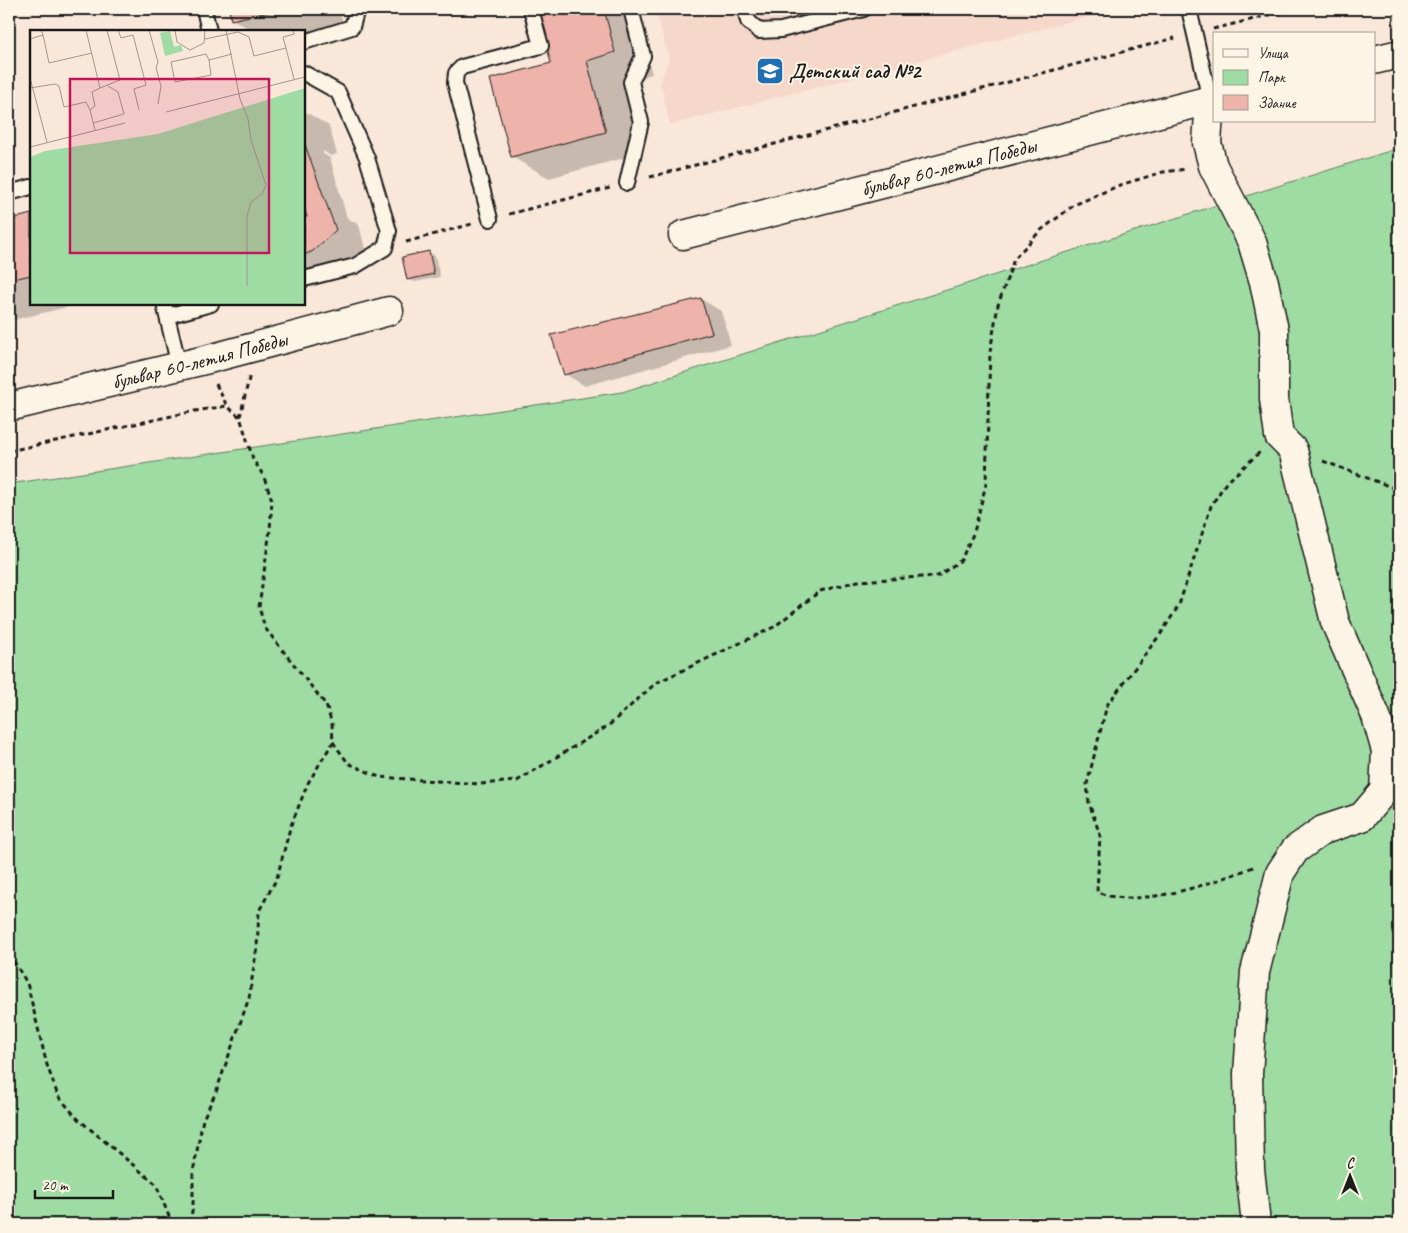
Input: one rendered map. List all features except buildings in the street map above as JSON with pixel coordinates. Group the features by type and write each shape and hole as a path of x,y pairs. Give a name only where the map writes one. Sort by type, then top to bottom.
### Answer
{"street":[{"path":"1376,60 1399,54"},
{"path":"1212,99 1207,143 1213,166 1252,242 1264,282 1274,330 1274,399 1335,622 1376,716 1386,751 1384,790 1362,817 1323,830 1294,850 1280,873 1255,972 1248,1074 1250,1169 1256,1224"},
{"name":"бульвар 60-летия Победы","path":"683,236 1212,99"},
{"name":"бульвар 60-летия Победы","path":"9,407 179,366 389,311"}],"lane":[{"path":"204,9 209,30"},
{"path":"305,42 352,27 358,9"},
{"path":"490,219 455,83 456,73 462,67 541,46 531,9"},
{"path":"627,183 641,122 631,82 643,56 631,9"},
{"path":"745,9 748,21 759,31 780,30 864,9"},
{"path":"1189,9 1212,99"},
{"path":"305,74 338,92 367,158 389,231 385,248 354,266 305,279"},
{"path":"9,193 30,187"},
{"path":"179,366 165,310 204,305"}],"path":[{"path":"385,248 1195,33 1295,9"},
{"path":"9,451 227,406 240,418 253,459 263,475 272,500 270,530 259,607 265,628 326,705 332,724 333,742 348,763 379,777 480,784 517,780 608,726 656,683 774,627 820,591 858,581 938,576 961,560 974,532 986,484 990,352 998,305 1014,259 1040,231 1074,205 1120,185 1163,172 1213,166"},
{"path":"240,418 256,346"},
{"path":"1294,850 1185,889 1118,898 1097,892 1100,835 1089,803 1087,784 1107,705 1162,632 1179,605 1211,506 1225,484 1286,443 1399,490"},
{"path":"189,1224 193,1207 193,1172 203,1119 219,1083 250,998 260,911 277,878 290,828 308,783 333,742"},
{"path":"9,953 27,983 58,1096 78,1119 156,1184 172,1224"}],"shaded area":[{"name":"Детский сад №2","path":"655,9 1111,9 1112,11 670,125 660,81 669,60"}],"green space":[{"path":"1399,148 1399,1224 9,1224 9,484 622,392"}],"place":[{"name":"Детский сад №2","path":"770,71"}]}
